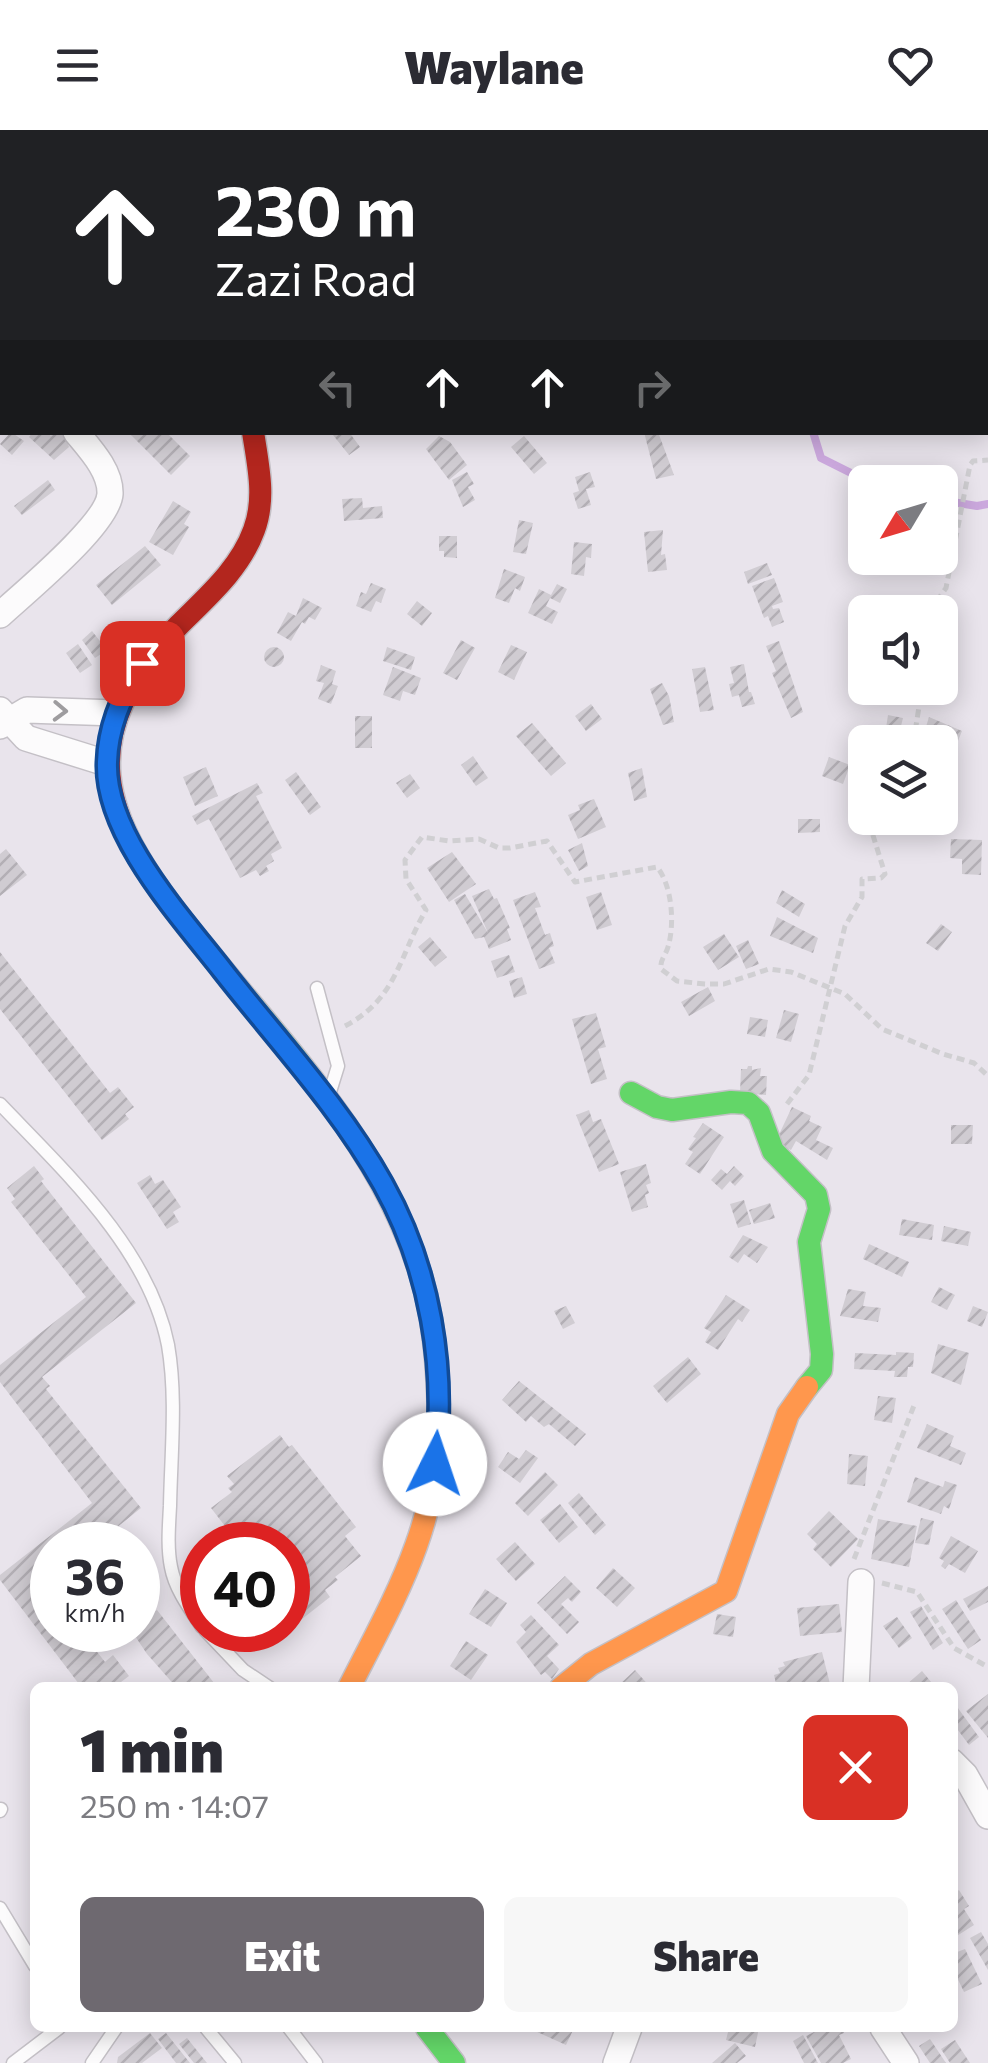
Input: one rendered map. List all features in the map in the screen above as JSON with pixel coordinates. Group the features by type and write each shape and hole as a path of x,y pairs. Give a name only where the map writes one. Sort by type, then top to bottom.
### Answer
{"street":[{"path":"0,615 94,526 107,507 110,490 105,471 78,435"},
{"path":"254,435 260,456 262,504 247,548 223,584 142,663 116,713 106,764 116,812 134,853 327,1102 382,1183 407,1234 424,1287 440,1394 432,1488 408,1574 352,1682"},
{"path":"2,719 27,710 116,713"},
{"path":"2,719 26,738 106,764"},
{"path":"568,1682 591,1664 726,1591 794,1402 821,1370 809,1242 819,1208 816,1195 773,1152 759,1113 748,1104 731,1102 672,1110 631,1093"},
{"path":"856,1682 862,1582"},
{"path":"958,1768 988,1816"},
{"path":"430,2032 454,2063"},
{"path":"616,2063 628,2032"},
{"path":"885,2032 906,2063"}],"lane":[{"path":"317,988 338,1066 327,1102"},
{"path":"0,1104 70,1178 120,1240 160,1316 168,1348 172,1412 171,1569 180,1592"},
{"path":"226,1652 242,1670 261,1682"},
{"path":"0,1908 30,1958"},
{"path":"13,2063 54,2032"},
{"path":"92,2063 113,2032"},
{"path":"209,2032 235,2063"},
{"path":"292,2032 316,2063"}],"path":[{"path":"943,595 970,465 973,461 988,460"},
{"path":"764,1126 809,1075 845,926 862,897 862,879 881,878 885,874 873,835"},
{"path":"328,1026 343,1027 380,1003 406,957 410,936 426,910 406,879 405,860 422,838 479,838 499,848 547,841 575,882 658,866 668,884 669,944 660,963 667,975 677,981 724,984 778,968 845,994 882,1028 974,1063 988,1076"},
{"path":"914,1403 853,1560 862,1582 917,1592 954,1648 988,1667"}],"building":[{"path":"8,435 24,441 12,455 0,444"},
{"path":"65,435 69,447 54,460 29,437"},
{"path":"131,435 169,435 190,456 171,475"},
{"path":"333,435 351,435 360,447 349,455"},
{"path":"645,435 659,435 674,475 656,479"},
{"path":"439,436 450,442 467,465 449,480 426,449"},
{"path":"524,436 547,463 534,474 511,447"},
{"path":"467,472 474,484 468,487 475,500 463,507 452,480"},
{"path":"590,472 595,487 586,489 591,505 578,509 573,493 579,491 575,477"},
{"path":"48,480 55,490 22,515 14,506"},
{"path":"362,498 363,508 382,506 383,518 344,521 342,499"},
{"path":"173,501 191,512 184,524 189,527 173,555 149,542"},
{"path":"519,520 533,523 526,554 513,552"},
{"path":"663,530 661,555 665,554 667,570 648,572 644,532"},
{"path":"439,536 457,536 457,558 444,557 444,551 439,551"},
{"path":"574,542 592,544 584,576 571,574"},
{"path":"145,546 161,565 112,605 96,585"},
{"path":"767,563 772,575 748,584 744,572"},
{"path":"504,569 525,577 520,591 515,588 509,603 495,598"},
{"path":"774,578 783,602 772,606 779,608 784,622 772,627 768,616 764,618 752,586"},
{"path":"371,583 386,589 381,603 376,601 371,612 356,606 361,592 366,594"},
{"path":"557,584 567,589 560,603 550,598 546,606 558,612 552,624 528,613 539,589 551,595"},
{"path":"303,598 322,608 315,620 309,617 305,624 302,622 291,641 277,633 288,612 296,616"},
{"path":"417,601 432,613 422,626 407,614"},
{"path":"92,631 107,650 95,658 82,640"},
{"path":"461,640 475,648 457,680 443,673"},
{"path":"779,641 803,712 791,718 772,673 776,671 766,646"},
{"path":"78,644 92,665 80,673 66,653"},
{"path":"511,645 527,652 514,680 498,672"},
{"path":"274,647 284,657 274,667 264,657"},
{"path":"387,647 415,657 411,670 383,661"},
{"path":"744,664 755,704 742,707 739,695 732,697 729,684 734,683 730,667"},
{"path":"321,665 336,671 332,684 338,686 331,704 318,699 324,683 316,681"},
{"path":"393,667 421,678 415,695 403,691 400,701 383,695"},
{"path":"705,667 714,710 700,712 692,669"},
{"path":"662,683 674,722 663,725 650,689"},
{"path":"591,704 602,719 586,731 575,716"},
{"path":"888,715 903,718 901,725 886,725"},
{"path":"355,716 372,716 372,748 355,748"},
{"path":"929,717 948,725 927,725"},
{"path":"532,723 566,763 551,776 516,736"},
{"path":"473,756 488,778 476,786 461,765"},
{"path":"829,757 848,764 843,784 822,776"},
{"path":"206,767 218,796 195,806 183,777"},
{"path":"642,768 647,797 634,801 628,773"},
{"path":"296,772 321,807 310,815 285,780"},
{"path":"410,774 420,788 407,798 396,783"},
{"path":"257,783 263,793 256,796 282,848 271,854 274,861 266,866 269,871 260,876 256,870 240,878 209,819 197,825 192,816"},
{"path":"594,799 606,827 578,839 568,815 580,810 578,805"},
{"path":"798,819 820,819 820,832 798,833"},
{"path":"951,839 982,840 981,875 962,874 962,859 950,858"},
{"path":"582,843 588,866 579,871 568,850"},
{"path":"6,849 27,875 0,896 0,854"},
{"path":"452,852 476,884 449,902 427,868"},
{"path":"489,889 510,928 507,929 511,940 489,949 484,937 475,939 454,900 465,894 488,933 472,896"},
{"path":"782,890 805,904 799,917 776,903"},
{"path":"535,892 541,907 535,908 545,935 550,933 554,946 549,948 555,963 539,969 513,900"},
{"path":"601,892 612,925 597,930 586,897"},
{"path":"777,917 818,938 813,953 770,936"},
{"path":"941,924 952,932 938,951 926,943"},
{"path":"724,934 739,957 718,970 703,947"},
{"path":"430,937 447,957 435,967 418,947"},
{"path":"748,940 759,964 746,969 736,946"},
{"path":"0,952 110,1093 118,1087 134,1107 125,1114 129,1119 102,1140 0,1009"},
{"path":"509,955 515,972 497,978 491,961"},
{"path":"522,977 527,994 514,998 509,981"},
{"path":"708,987 715,1001 689,1016 681,1002"},
{"path":"784,1010 799,1014 791,1042 776,1038"},
{"path":"596,1013 606,1047 598,1049 607,1079 591,1084 572,1019"},
{"path":"750,1017 768,1020 765,1037 747,1034"},
{"path":"748,1066 752,1070 761,1068 760,1076 767,1076 766,1095 740,1093 741,1069"},
{"path":"792,1107 811,1116 809,1121 822,1127 816,1140 833,1148 827,1160 796,1141 791,1150 775,1143"},
{"path":"589,1110 593,1122 601,1119 619,1164 599,1172 576,1115"},
{"path":"703,1123 724,1137 700,1174 685,1164 693,1152 688,1149 696,1138 693,1137"},
{"path":"951,1125 973,1125 972,1144 951,1144"},
{"path":"646,1164 651,1183 646,1185 648,1207 632,1212 620,1172"},
{"path":"34,1166 44,1179 41,1181 136,1303 42,1377 50,1386 46,1389 141,1508 124,1522 68,1522 92,1503 0,1382 0,1365 86,1297 11,1202 15,1199 7,1188"},
{"path":"734,1166 744,1176 735,1186 730,1181 722,1190 711,1180 721,1169 727,1174"},
{"path":"150,1175 155,1184 163,1180 181,1207 173,1212 179,1222 167,1229 137,1183"},
{"path":"744,1200 751,1224 738,1228 730,1204"},
{"path":"770,1203 775,1218 754,1224 749,1210"},
{"path":"902,1219 934,1225 932,1240 899,1235"},
{"path":"944,1226 971,1232 968,1246 941,1241"},
{"path":"743,1235 768,1247 757,1263 744,1254 738,1263 729,1257"},
{"path":"869,1244 909,1262 902,1277 863,1259"},
{"path":"939,1287 955,1295 947,1310 931,1302"},
{"path":"848,1289 866,1292 863,1306 881,1308 878,1322 840,1316"},
{"path":"726,1295 750,1310 742,1322 738,1319 718,1350 705,1342 711,1332 704,1328"},
{"path":"566,1306 575,1323 563,1329 554,1311"},
{"path":"973,1306 988,1312 982,1327 967,1321"},
{"path":"938,1344 969,1353 961,1385 931,1373"},
{"path":"855,1353 914,1353 907,1377 894,1377 895,1371 854,1369"},
{"path":"688,1357 701,1374 667,1403 653,1386"},
{"path":"519,1381 586,1434 575,1446 549,1424 544,1427 531,1416 526,1422 502,1400"},
{"path":"878,1396 896,1398 892,1423 874,1420"},
{"path":"927,1424 954,1436 950,1446 966,1453 961,1465 917,1448"},
{"path":"280,1435 356,1527 345,1536 361,1556 335,1577 338,1580 325,1590 330,1597 310,1613 310,1522 222,1522 211,1508 232,1492 228,1488 234,1484 227,1476"},
{"path":"526,1450 538,1458 520,1483 498,1467 508,1452 519,1459"},
{"path":"849,1454 868,1456 865,1486 847,1484"},
{"path":"545,1472 558,1485 528,1516 515,1503"},
{"path":"915,1477 943,1487 945,1481 957,1485 949,1509 944,1506 941,1514 907,1502"},
{"path":"579,1493 606,1525 595,1535 568,1503"},
{"path":"560,1504 578,1527 559,1543 540,1520"},
{"path":"829,1511 858,1539 831,1567 813,1549 817,1544 807,1534"},
{"path":"921,1518 934,1521 929,1545 915,1543"},
{"path":"878,1519 917,1526 909,1567 871,1559"},
{"path":"951,1536 978,1551 965,1573 949,1564 945,1569 941,1566 944,1561 939,1558"},
{"path":"515,1542 535,1564 516,1581 496,1559"},
{"path":"30,1552 30,1620 0,1580 0,1575"},
{"path":"613,1568 635,1588 617,1607 596,1588"},
{"path":"565,1576 581,1592 572,1602 568,1598 561,1604 579,1622 567,1634 537,1603"},
{"path":"988,1586 988,1602 970,1611 963,1599"},
{"path":"485,1589 507,1603 491,1627 469,1614"},
{"path":"956,1600 981,1640 968,1649 942,1609"},
{"path":"839,1604 842,1632 800,1636 797,1608"},
{"path":"921,1606 943,1643 933,1650 910,1612"},
{"path":"160,1614 180,1639 180,1652 190,1652 213,1682 172,1682 147,1654 160,1652"},
{"path":"717,1614 736,1617 733,1637 713,1634"},
{"path":"531,1615 559,1645 547,1656 559,1669 552,1679 545,1672 541,1675 516,1642 526,1632 520,1625"},
{"path":"897,1617 912,1638 899,1648 883,1626"},
{"path":"466,1641 488,1655 471,1680 450,1666"},
{"path":"55,1652 97,1652 105,1662 113,1655 129,1676 121,1682 77,1682"},
{"path":"822,1652 830,1682 776,1682 774,1675 785,1666 783,1662"},
{"path":"635,1670 646,1682 622,1682"},
{"path":"922,1671 931,1682 910,1682"},
{"path":"988,1694 988,1738 966,1711"},
{"path":"958,1708 979,1737 969,1745 958,1730"},
{"path":"958,1891 969,1906 964,1909 974,1925 958,1935"},
{"path":"981,1932 988,1944 988,1970 970,1938"},
{"path":"965,1949 982,1984 964,1992 958,1980 958,1952"},
{"path":"537,2032 572,2032 566,2045"},
{"path":"728,2032 758,2032 755,2047 726,2040"},
{"path":"814,2032 843,2032 839,2035 851,2059 821,2063 806,2036"},
{"path":"150,2033 162,2048 142,2063 117,2063 118,2057"},
{"path":"166,2033 190,2063 176,2063 158,2039"},
{"path":"803,2035 818,2063 804,2063 793,2041"},
{"path":"187,2038 207,2063 194,2063 179,2044"},
{"path":"930,2039 946,2063 930,2063 919,2046"},
{"path":"955,2040 970,2063 950,2063 941,2049"},
{"path":"735,2043 746,2056 737,2063 712,2063"}],"waterway":[{"path":"814,435 821,458 848,472"},
{"path":"958,503 988,504"}],"traffic: fast":[{"path":"187,926 352,1134 403,1226 430,1311 439,1420"},
{"path":"631,1093 672,1110 748,1103 759,1113 773,1151 816,1195 819,1209 809,1242 822,1354 821,1370 807,1387"},
{"path":"430,2032 454,2063"}],"traffic: slow":[{"path":"568,1682 591,1664 726,1591 788,1414 807,1387"},
{"path":"352,1682 397,1591 422,1527 437,1458 439,1420"}],"traffic: jam":[{"path":"187,926 133,848 117,812 110,776 111,740 122,703 145,665 222,582 248,544 258,518 260,494 253,435"}],"route":[{"path":"142,663 116,713 106,764 116,812 134,853 327,1102 395,1208 417,1259 435,1349 440,1394 435,1464"}]}
